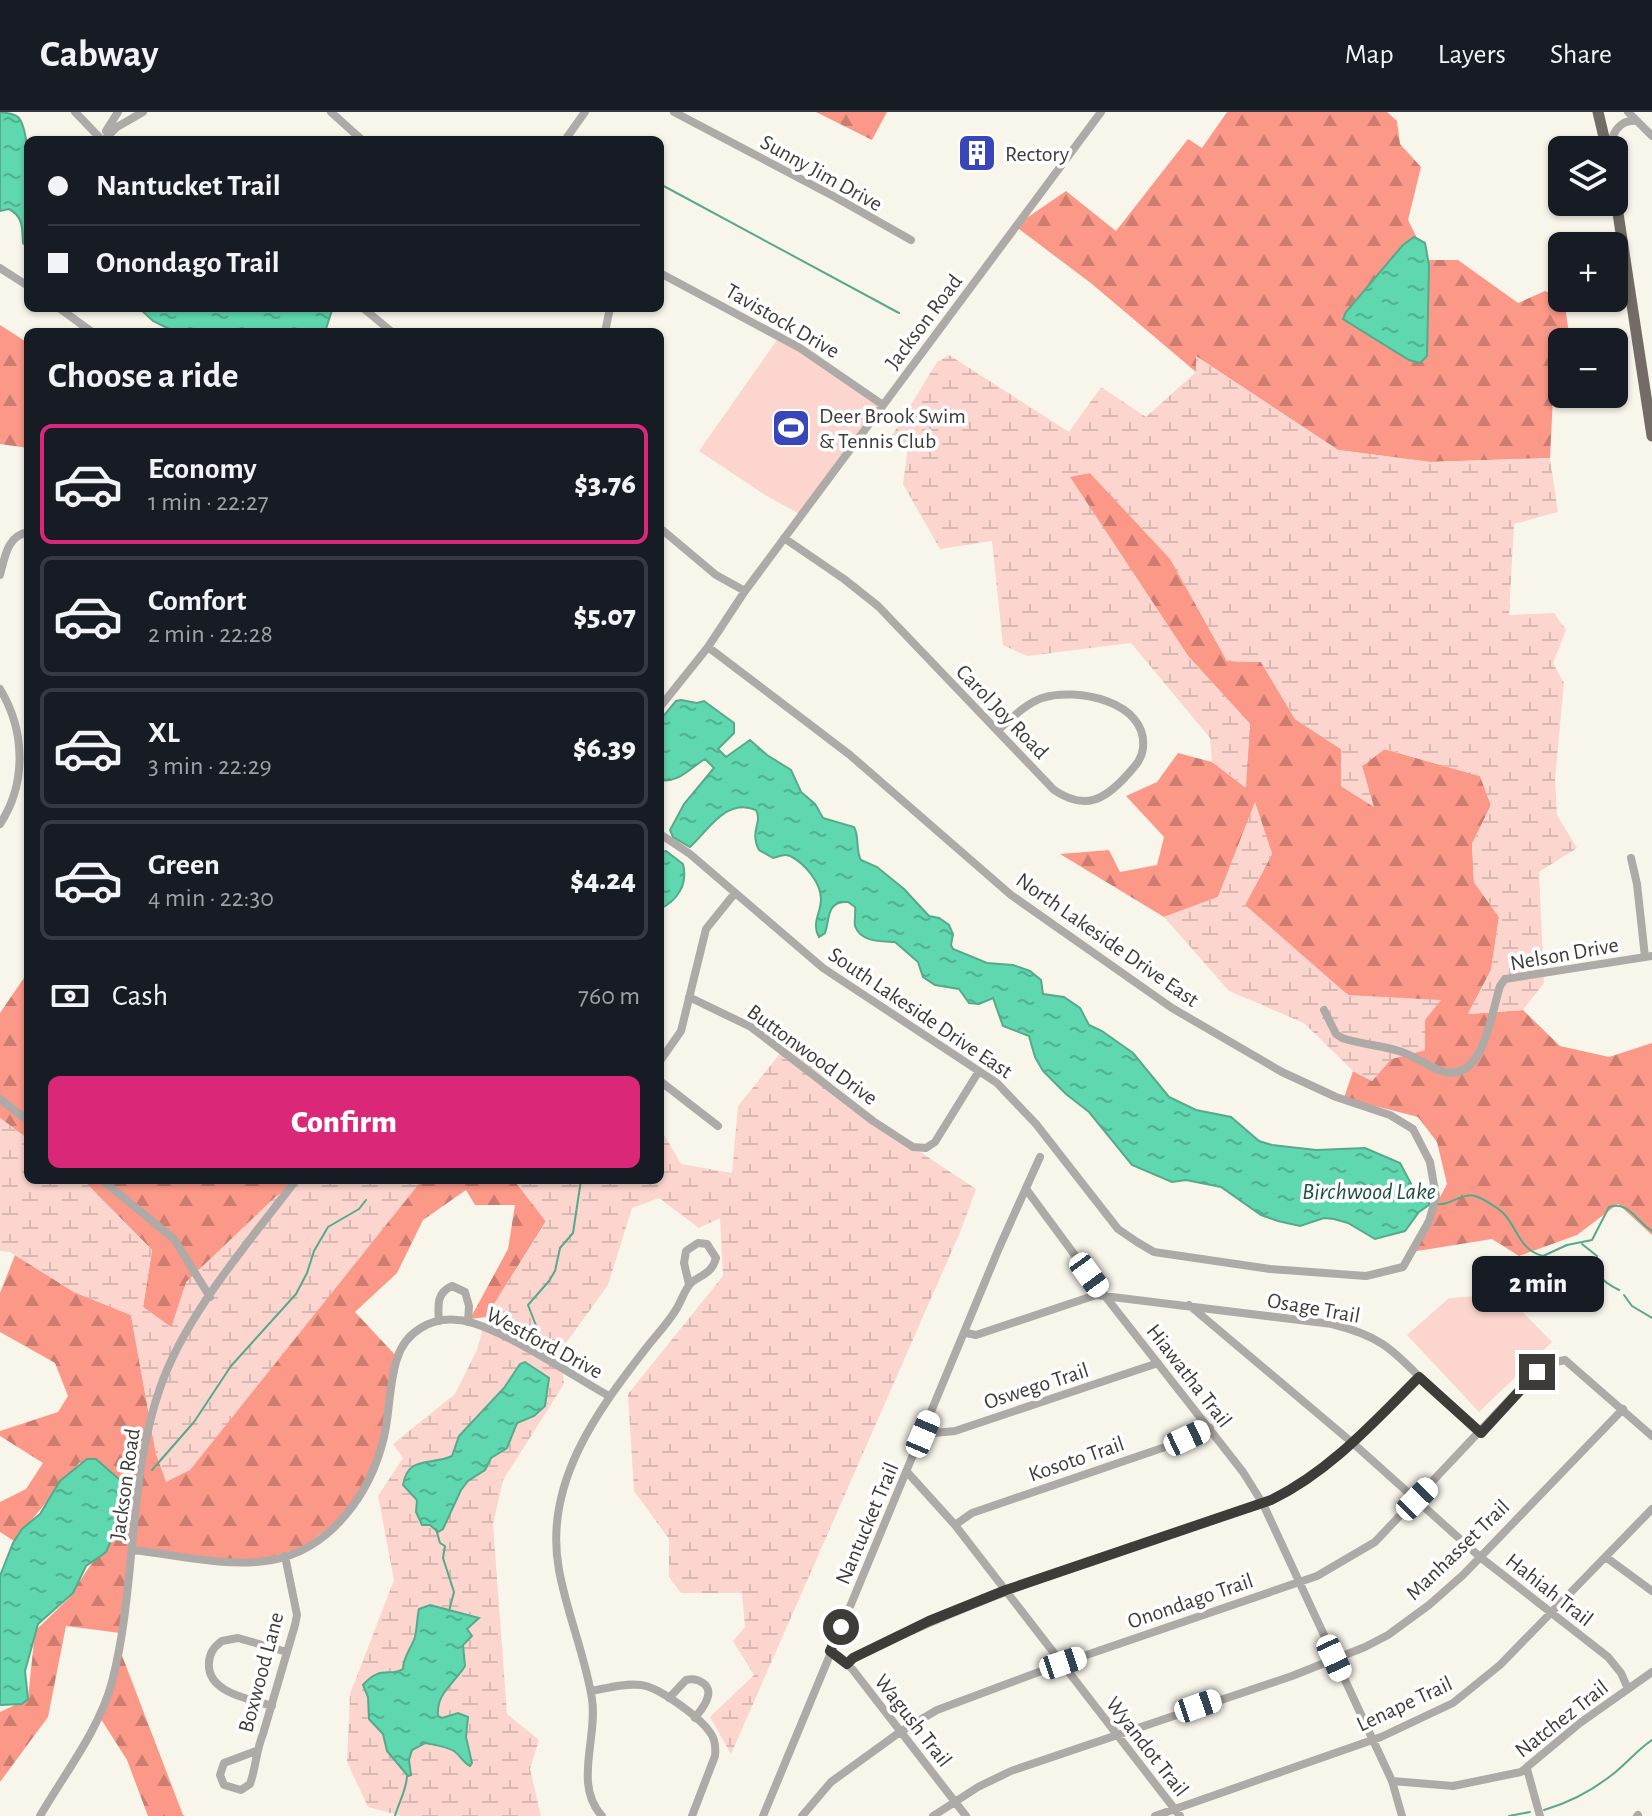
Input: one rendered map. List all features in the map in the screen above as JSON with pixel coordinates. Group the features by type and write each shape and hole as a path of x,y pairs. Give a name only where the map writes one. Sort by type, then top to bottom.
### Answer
{"main road":[{"path":"1600,112 1605,136"},
{"path":"1618,216 1652,436"}],"street":[{"path":"75,112 99,136"},
{"path":"104,136 118,112"},
{"path":"106,136 143,112"},
{"path":"331,112 358,136"},
{"path":"568,136 585,112"},
{"name":"Sunny Jim Drive","path":"674,112 911,240"},
{"name":"Jackson Road","path":"664,702 708,647 745,591 1101,112"},
{"path":"1628,112 1652,136"},
{"path":"1614,136 1619,126 1637,121"},
{"path":"0,268 24,283"},
{"name":"Tavistock Drive","path":"664,275 800,348 883,405"},
{"path":"64,312 86,328"},
{"path":"368,312 387,328"},
{"path":"664,531 716,575 745,591"},
{"path":"0,575 12,540 24,533"},
{"name":"Carol Joy Road","path":"784,538 878,606 1054,790 1074,800 1097,800 1122,782 1139,762 1143,749 1138,725 1130,716 1102,699 1070,693 1044,697 1027,706 998,730"},
{"name":"North Lakeside Drive East","path":"708,647 850,755 1018,901 1172,1008 1282,1072 1406,1123 1413,1129 1430,1162 1436,1197 1432,1213 1411,1252"},
{"path":"0,689 17,728 23,777 0,824"},
{"name":"South Lakeside Drive East","path":"664,837 823,968 1004,1090 1026,1112 1118,1229 1154,1252 1270,1269 1366,1276 1400,1269 1411,1252"},
{"path":"1631,858 1648,956"},
{"path":"664,1055 681,1031 706,929 735,893"},
{"name":"Nelson Drive","path":"1324,1010 1336,1034 1342,1038 1402,1052 1442,1071 1463,1071 1479,1055 1500,986 1505,979 1648,956"},
{"name":"Buttonwood Drive","path":"689,997 751,1027 873,1121 912,1147 926,1148 935,1142 979,1071"},
{"path":"664,1084 718,1126"},
{"path":"0,1099 24,1118"},
{"name":"Nantucket Trail","path":"763,1816 1040,1157"},
{"path":"107,1184 174,1239 210,1297"},
{"name":"Jackson Road","path":"40,1816 94,1725 107,1697 115,1664 141,1475 155,1402 175,1353 210,1297 293,1184"},
{"name":"Hiawatha Trail","path":"1026,1189 1105,1296 1210,1428 1263,1504 1392,1781 1401,1815"},
{"path":"602,1816 594,1807 588,1790 593,1721 591,1691 559,1570 555,1532 557,1505 564,1481 609,1396 676,1310 689,1284 708,1274 714,1266 716,1258 707,1244 698,1243 686,1251 684,1263 689,1284"},
{"path":"133,1550 245,1563 285,1556 322,1537 353,1506 376,1465 397,1359 414,1333 432,1321 439,1321 438,1299 442,1292 452,1286 465,1292 469,1306 468,1322"},
{"name":"Osage Trail","path":"966,1333 976,1335 1090,1296 1189,1305 1332,1324 1360,1331 1392,1349 1481,1433"},
{"name":"Hahiah Trail","path":"1189,1305 1417,1499 1480,1557 1608,1657 1621,1673 1628,1689"},
{"name":"Westford Drive","path":"439,1321 468,1322 487,1328 609,1396"},
{"name":"Onondago Trail","path":"802,1816 831,1782 900,1732 937,1710 1336,1567 1375,1542 1527,1381 1552,1362 1565,1360 1623,1409"},
{"name":"Oswego Trail","path":"923,1434 955,1431 1158,1363"},
{"path":"847,1664 853,1658 929,1621 1006,1590 1263,1504 1310,1478 1352,1443 1419,1377"},
{"path":"1623,1409 1652,1436"},
{"name":"Manhasset Trail","path":"933,1816 978,1787 1011,1771 1292,1676 1394,1632 1437,1598 1480,1557 1623,1409"},
{"name":"Kosoto Trail","path":"955,1525 972,1513 1171,1445 1210,1428"},
{"name":"Wyandot Trail","path":"908,1473 955,1525 1177,1813"},
{"name":"Lenape Trail","path":"1155,1816 1177,1813 1371,1740 1412,1724 1463,1696 1491,1674 1652,1509"},
{"name":"Boxwood Lane","path":"256,1751 224,1763 220,1775 224,1785 241,1790 250,1784 256,1751 297,1615 285,1556"},
{"path":"1607,1558 1652,1591"},
{"path":"272,1706 226,1691 217,1684 209,1671 210,1657 222,1641 238,1638 287,1652"},
{"name":"Wagush Trail","path":"830,1651 847,1664 966,1816"},
{"name":"Natchez Trail","path":"1392,1781 1453,1786 1527,1769 1553,1744 1652,1672"},
{"path":"669,1698 686,1680 703,1682 708,1688 709,1697 695,1718"},
{"path":"591,1691 628,1684 643,1685 669,1698 710,1732 715,1756 692,1816"},
{"path":"1527,1769 1540,1816"}],"green space":[{"path":"816,112 887,112 872,140"},
{"path":"1227,112 1387,112 1397,121 1400,144 1421,167 1408,220 1428,260 1458,260 1518,303 1548,292 1548,312 1566,312 1568,328 1548,328 1548,408 1552,408 1550,458 1430,462 1338,450 1197,357 1196,372 1092,284 1015,226 1066,191 1116,231 1188,139 1202,148"},
{"path":"0,325 24,340 24,447 0,444"},
{"name":"Deer Brook Swim & Tennis Club","path":"779,337 883,405 801,515 699,451"},
{"path":"949,355 1069,432 1101,387 1146,417 1196,372 1196,356 1338,450 1430,462 1550,458 1558,512 1514,524 1509,615 1554,613 1566,630 1553,663 1564,683 1555,779 1557,815 1577,848 1539,872 1544,983 1523,1010 1468,1014 1491,970 1499,917 1474,882 1472,844 1491,805 1480,776 1385,749 1362,766 1374,807 1341,786 1341,749 1295,719 1261,662 1227,661 1170,559 1090,473 1070,477 1188,656 1250,724 1246,787 1212,762 1210,738 1131,643 1027,656 1003,645 992,541 940,549 903,484 908,447 890,439 937,362"},
{"path":"1090,473 1171,559 1227,661 1261,662 1295,719 1341,749 1341,786 1373,806 1362,766 1384,749 1480,776 1491,805 1472,844 1474,882 1499,917 1491,970 1468,1014 1523,1010 1560,1046 1609,1057 1652,1043 1652,1235 1618,1204 1577,1235 1519,1256 1492,1239 1411,1252 1447,1184 1437,1142 1418,1117 1344,1098 1353,1071 1372,1081 1391,1059 1425,1050 1333,984 1245,905 1272,854 1255,803 1218,897 1164,917 1060,854 1109,850 1120,872 1157,865 1164,837 1126,796 1157,782 1178,753 1212,762 1245,787 1250,724 1188,656 1069,476"},
{"path":"1255,802 1272,854 1245,905 1348,995 1441,1000 1425,1020 1425,1050 1391,1059 1372,1081 1353,1071 1304,1023 1229,991 1164,917 1218,897"},
{"path":"24,978 24,1136 0,1118 0,1013"},
{"path":"787,1045 875,1122 976,1189 961,1230 731,1754 710,1717 754,1675 733,1641 745,1627 742,1593 681,1593 669,1577 669,1539 634,1491 628,1394 723,1276 720,1218 699,1228 659,1198 632,1208 608,1285 561,1350 564,1384 503,1480 493,1524 507,1714 539,1740 530,1769 541,1816 402,1816 368,1807 347,1762 350,1694 394,1580 378,1496 403,1458 393,1444 455,1394 477,1350 486,1317 546,1222 517,1184 664,1184 664,1136 681,1164 732,1173 738,1106"},
{"path":"0,1118 24,1136 24,1184 87,1184 152,1250 143,1307 171,1328 186,1282 274,1198 293,1184 419,1184 190,1470 166,1482 156,1454 131,1315 74,1292 10,1252 0,1251"},
{"path":"87,1184 296,1184 172,1328 143,1307 152,1250"},
{"path":"419,1184 517,1184 546,1221 486,1317 470,1319 508,1249 515,1205 475,1205 466,1190 423,1220 397,1273 355,1312 398,1358 379,1455 348,1513 303,1547 255,1562 133,1550 120,1633 66,1626 48,1717 0,1782 0,1712 28,1699 35,1631 68,1599 121,1519 80,1462 14,1541 0,1532 0,1502 26,1489 43,1463 0,1436 0,1431 58,1412 68,1396 55,1363 0,1332 0,1293 15,1255 74,1292 131,1315 156,1454 167,1482"},
{"path":"1505,1294 1552,1342 1479,1412 1407,1335 1449,1298"},
{"path":"118,1645 185,1816 148,1816 127,1760 99,1716"}],"water":[{"path":"0,112 18,117 25,136 24,244 17,216 9,209 0,211"},
{"path":"1414,237 1425,243 1429,265 1427,356 1420,363 1409,360 1343,319 1403,245"},
{"path":"143,312 331,312 326,328 167,328"},
{"name":"Birchwood Lake","path":"676,701 704,701 734,723 734,733 718,749 726,757 750,740 791,770 801,792 815,804 823,818 854,827 861,860 877,867 904,889 929,916 949,925 953,934 953,949 987,963 1013,965 1030,971 1041,980 1043,994 1064,997 1080,1008 1089,1025 1133,1053 1169,1097 1196,1110 1231,1117 1259,1141 1272,1145 1316,1150 1365,1148 1400,1163 1416,1193 1430,1198 1429,1205 1419,1212 1405,1231 1375,1239 1348,1223 1334,1219 1324,1218 1300,1226 1278,1221 1261,1215 1221,1187 1186,1180 1172,1182 1132,1165 1089,1112 1043,1071 1029,1036 1003,1026 993,998 979,1004 969,1003 959,989 935,985 923,977 918,962 895,942 862,936 855,926 855,907 848,902 832,907 825,933 819,937 816,923 821,899 815,881 807,869 792,857 773,858 759,850 755,837 756,810 745,807 727,812 690,847 673,837 670,830 684,804 714,768 705,759 679,777 664,780 664,715"},
{"path":"664,851 683,864 684,878 677,896 664,906"},
{"path":"525,1362 549,1378 545,1406 534,1416 517,1423 507,1448 491,1458 485,1470 468,1481 443,1529 438,1532 430,1525 422,1525 416,1512 417,1500 403,1485 410,1469 421,1463 452,1456 459,1436 504,1388 520,1364"},
{"path":"87,1459 96,1459 121,1481 126,1492 125,1509 106,1552 86,1566 73,1593 38,1624 25,1671 28,1699 22,1704 0,1705 0,1576 22,1529 40,1514 60,1481"},
{"path":"430,1605 479,1618 467,1629 472,1636 463,1645 465,1666 443,1695 438,1708 438,1716 442,1718 458,1713 468,1717 466,1737 472,1763 470,1766 467,1764 451,1749 425,1743 412,1750 409,1760 411,1775 408,1776 387,1751 383,1734 369,1719 368,1697 363,1685 380,1673 403,1669 415,1637 419,1609"}],"waterway":[{"path":"664,186 899,313"},
{"path":"542,1341 528,1305 549,1281 555,1271 560,1248 573,1233 580,1184"},
{"path":"1435,1204 1473,1195 1481,1198 1505,1215 1529,1249 1543,1256 1567,1245 1592,1240 1609,1207 1627,1209 1652,1231"},
{"path":"152,1470 194,1422 231,1366 296,1294 328,1227 359,1209 366,1200"},
{"path":"1582,1244 1597,1256 1601,1277 1619,1290"},
{"path":"1624,1295 1632,1306 1652,1318"},
{"path":"436,1529 440,1543 445,1546 443,1558 454,1592 449,1611"},
{"path":"1544,1810 1571,1800 1597,1785 1652,1740"},
{"path":"395,1816 407,1776"},
{"path":"1509,1816 1530,1812"}],"place":[{"name":"Rectory","path":"977,153"},
{"name":"Deer Brook Swim & Tennis Club","path":"791,428"}],"route":[{"path":"841,1627 830,1651 847,1664 853,1658 929,1621 1006,1590 1263,1504 1310,1478 1352,1443 1419,1377 1481,1433 1537,1372"}]}
